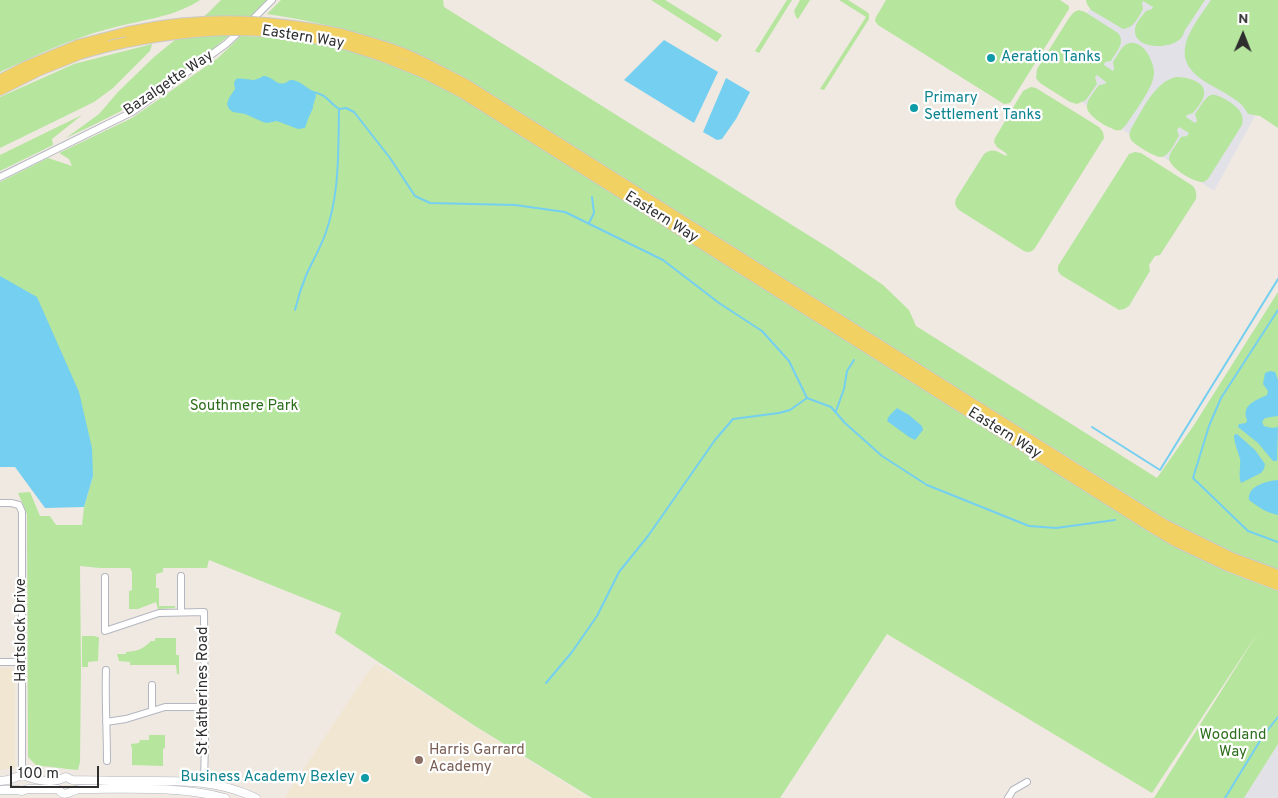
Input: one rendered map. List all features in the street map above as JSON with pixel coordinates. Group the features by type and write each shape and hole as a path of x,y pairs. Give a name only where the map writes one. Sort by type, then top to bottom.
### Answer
{"main road":[{"name":"Eastern Way","path":"0,80 44,59 78,46 128,32 189,22 273,23 306,27 343,39 422,72 461,92 1175,541 1228,566 1278,585"},
{"name":"Eastern Way","path":"0,90 40,70 80,54 156,36 190,32 247,30 343,39 380,45 430,66 465,84 1165,524 1232,558 1278,575"}],"street":[{"name":"Bazalgette Way","path":"0,177 132,112 226,44 272,0"},
{"name":"Hartslock Drive","path":"0,503 19,505 22,512 22,777"},
{"name":"St Katherines Road","path":"106,576 105,631 159,613 204,612 204,782"},
{"path":"180,576 180,612"},
{"path":"0,662 22,662"},
{"path":"106,670 107,761"},
{"path":"152,685 152,711"},
{"path":"106,722 126,719 166,707 205,707"},
{"path":"22,777 30,784 28,789"},
{"path":"17,790 14,781 22,777"},
{"path":"0,781 22,777 47,781 66,777 72,780 172,780 204,782 240,791 256,798"},
{"path":"59,780 58,789 65,796 73,790 72,780"},
{"path":"202,792 204,782"},
{"path":"1008,798 1013,790 1027,782"},
{"path":"0,790 58,789"},
{"path":"73,790 179,790 202,792 226,798"}],"shaded area":[{"path":"1095,0 1233,0 1261,105 1214,191 1047,79"},
{"name":"Harris Garrard Academy","path":"376,664 589,798 285,797 368,672"},
{"path":"0,668 11,668 15,674 15,766 14,768 0,770"},
{"path":"1278,744 1278,798 1243,798"}],"green space":[{"path":"0,0 200,0 167,15 108,29 80,38 0,72"},
{"path":"221,0 267,0 221,43 153,92 127,108 66,138 99,114 118,92 154,57"},
{"path":"281,0 443,0 444,7 832,250 883,285 909,310 916,326 1157,478 1194,425 1278,292 1278,570 1230,553 1168,521 444,67 410,51 371,37 302,20 267,14"},
{"path":"651,0 665,0 722,35 717,42"},
{"path":"787,0 792,0 759,53 755,51"},
{"path":"800,0 810,0 798,19 794,11"},
{"path":"839,0 848,0 867,12 869,19 824,90 820,89 866,17"},
{"name":"Aeration Tanks","path":"886,0 1060,0 1069,6 1069,9 1010,103 1004,104 878,25 875,21 876,17"},
{"path":"1086,0 1205,0 1180,39 1168,45 1154,46 1141,42 1135,32 1140,18 1153,7 1143,1 1143,9 1135,22 1130,27 1123,29 1091,10"},
{"path":"1211,0 1278,0 1278,128 1260,116 1248,114 1238,102 1196,75 1187,63 1185,54 1189,35"},
{"path":"1079,10 1118,33 1121,44 1118,51 1111,61 1105,62 1104,65 1113,71 1113,62 1121,49 1127,44 1138,44 1150,57 1154,69 1153,80 1147,93 1121,130 1115,130 1101,123 1088,109 1087,103 1092,95 1099,85 1106,82 1097,75 1095,77 1097,84 1086,100 1077,104 1070,102 1040,83 1036,78 1037,69 1069,18 1074,12"},
{"path":"241,36 287,38 365,51 423,77 465,100 1171,544 1225,571 1278,591 1278,744 1244,798 1154,798 1259,631 1152,793 887,634 780,798 592,798 475,726 335,633 341,613 209,560 207,568 163,568 163,572 156,574 156,588 159,588 159,606 175,606 175,608 158,609 156,602 138,609 129,609 129,591 132,590 132,572 130,568 80,566 80,762 78,770 37,766 28,757 27,514 18,493 30,492 40,516 50,516 56,525 82,525 84,507 93,476 0,277 0,182 48,158 72,166 69,159 59,153 132,118 218,58"},
{"path":"152,44 150,51 113,88 94,102 0,148 0,97 74,64"},
{"path":"1176,77 1195,81 1204,90 1200,104 1193,113 1186,117 1195,123 1197,121 1195,114 1208,96 1211,95 1228,101 1239,110 1242,116 1242,125 1208,179 1204,182 1183,174 1170,162 1169,158 1172,150 1181,137 1187,136 1189,133 1179,127 1177,130 1179,136 1170,151 1162,157 1141,148 1130,137 1131,129 1149,98 1161,85"},
{"path":"1031,87 1036,88 1099,127 1103,132 1104,138 1035,248 1028,252 959,210 955,202 984,154 993,151 1006,156 1007,154 997,147 994,142 995,138 1023,91"},
{"path":"82,115 52,139 53,145 0,171 0,155"},
{"path":"1141,153 1193,186 1196,192 1196,199 1160,255 1155,256 1149,265 1150,271 1129,306 1119,310 1061,275 1058,271 1058,266 1129,154"},
{"path":"82,636 99,637 98,661 88,662 88,667 82,667"},
{"path":"155,638 176,638 176,655 179,655 179,674 177,674 176,665 130,665 130,662 119,661 117,654 126,654 126,652 140,649 151,641 155,641"},
{"path":"149,735 165,735 163,766 132,765 131,744 139,743 140,740 149,740"}],"water":[{"path":"664,40 718,72 694,123 624,80"},
{"path":"263,76 282,84 290,80 297,81 315,92 313,108 305,128 298,129 277,121 263,122 229,109 227,104 235,89 234,83 236,79 253,80"},
{"path":"726,78 750,92 736,119 722,139 717,140 703,132"},
{"path":"0,276 37,297 79,392 92,448 93,476 84,507 45,508 15,467 0,467"},
{"path":"1275,372 1278,380 1278,416 1265,418 1262,422 1264,426 1278,427 1277,461 1273,461 1258,443 1238,427 1239,424 1246,423 1246,410 1248,407 1254,401 1267,395 1268,391 1263,384 1265,373"},
{"path":"897,408 922,426 923,430 915,440 887,421"},
{"path":"1237,434 1255,450 1265,464 1261,473 1241,483 1240,459 1234,438 1234,435"},
{"path":"1278,480 1278,515 1270,513 1249,500 1249,495 1254,488 1263,483"}],"waterway":[{"path":"313,92 325,97 339,109 346,108 354,112 390,158 415,196 430,203 515,205 565,212 663,260 719,303 762,331 789,361 807,398 831,407 845,423 882,456 927,485 1029,526 1056,528 1115,520"},
{"path":"295,310 305,278 319,250 330,220 336,189 339,110"},
{"path":"589,223 594,213 592,197"},
{"path":"1092,427 1160,470 1278,279"},
{"path":"1278,310 1221,398 1209,426 1193,478 1248,531 1278,542"},
{"path":"836,411 844,389 847,371 854,360"},
{"path":"546,683 572,652 597,616 619,572 648,536 715,440 733,419 790,410 807,398"},
{"path":"1225,798 1263,736 1278,717"}],"place":[{"name":"Aeration Tanks","path":"991,58"},
{"name":"Primary Settlement Tanks","path":"914,108"},
{"name":"Harris Garrard Academy","path":"419,760"},
{"name":"Business Academy Bexley","path":"365,778"}],"park label":[{"name":"Southmere Park","path":"244,407"},
{"name":"Woodland Way","path":"1233,744"}]}
